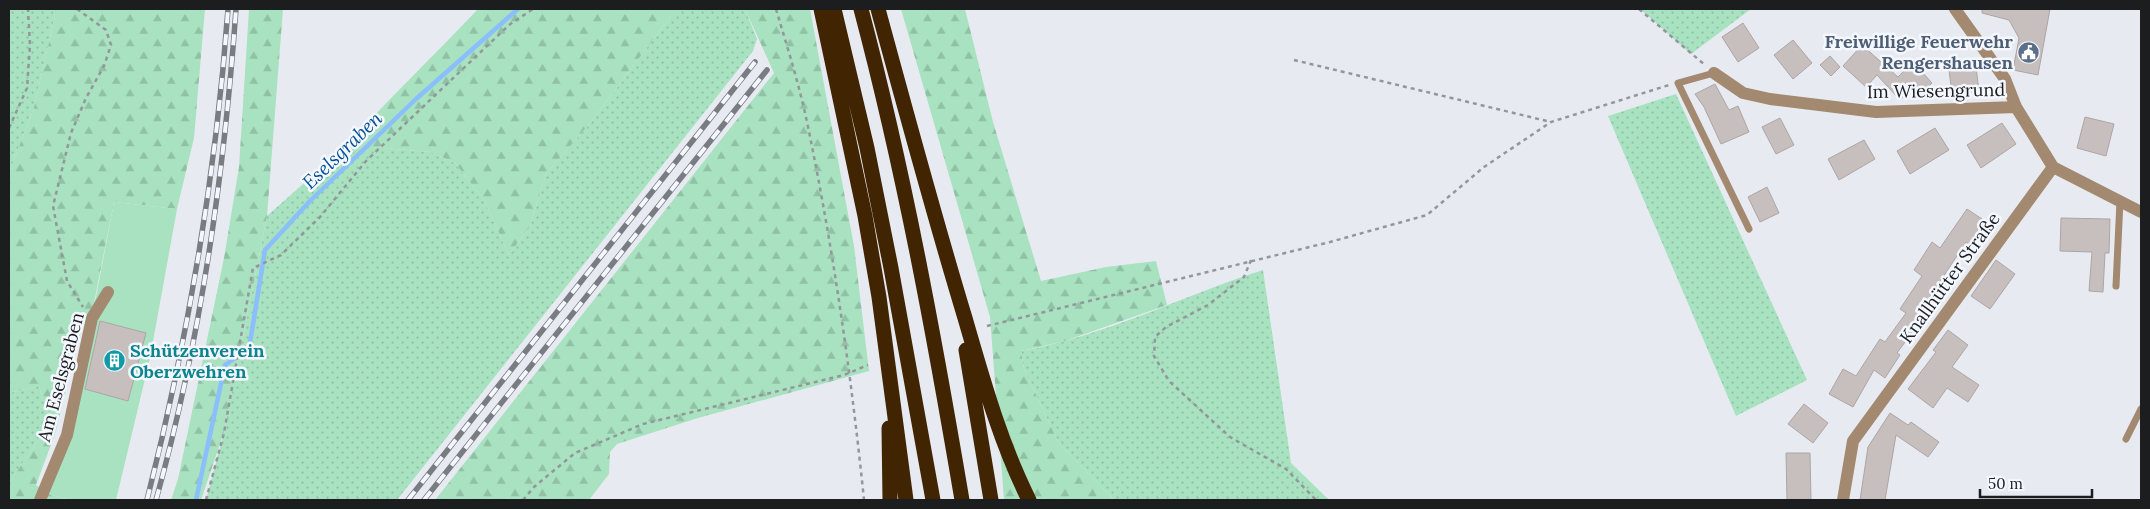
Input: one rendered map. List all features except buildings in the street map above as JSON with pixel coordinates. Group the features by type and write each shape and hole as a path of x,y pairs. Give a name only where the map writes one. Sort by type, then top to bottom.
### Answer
{"highway":[{"path":"821,9 862,198 889,372 906,500"},
{"path":"834,9 867,148 933,500"},
{"path":"861,9 886,104 930,312 962,500"},
{"path":"878,9 952,278 996,421 1014,471 1029,500"},
{"path":"952,278 991,500"},
{"path":"889,372 890,500"}],"street":[{"path":"1955,9 2005,79 2016,106 2053,167 2141,212"},
{"name":"Im Wiesengrund","path":"1714,73 1743,93 1770,99 1876,112 2016,106"},
{"name":"Knallhütter Straße","path":"1843,500 1853,441 2053,167"},
{"name":"Am Eselsgraben","path":"40,500 67,435 92,318 108,292"}],"lane":[{"path":"1714,73 1678,83 1749,229"},
{"path":"2116,286 2120,201"},
{"path":"2126,439 2141,409"}],"path":[{"path":"9,128 27,88 30,45 28,9"},
{"path":"77,9 106,30 111,45 104,66 86,98 71,134 53,206 67,281 85,311 92,318"},
{"path":"206,500 224,432 253,268 281,255 320,217 366,161 502,32 533,9"},
{"path":"776,9 806,120 832,252 850,372 864,500"},
{"path":"1640,9 1714,73"},
{"path":"1294,60 1551,122"},
{"path":"987,326 1330,242 1428,215 1484,167 1551,122 1678,83"},
{"path":"1251,260 1244,278 1208,305 1166,327 1156,337 1154,356 1169,381 1230,437 1286,469 1316,500"},
{"path":"523,500 534,486 575,453 643,424 850,372 868,365"}],"green space":[{"path":"9,9 52,9 55,16 34,107 9,173"},
{"path":"52,9 205,9 194,138 177,209 114,202 94,303 83,323 55,434 36,485 49,494 70,500 9,500 9,483 50,423 39,386 9,393 9,173 34,107 55,16"},
{"path":"249,9 283,9 267,216 224,432 201,500 171,500 178,479 224,258 239,167"},
{"path":"478,9 676,9 591,122 546,174 530,226 509,255 484,200 455,163 431,152 347,145"},
{"path":"676,9 745,9 757,39 753,51 397,500 206,500 224,432 267,216 347,145 431,152 455,163 484,200 509,255 530,226 546,174 591,122"},
{"path":"745,9 810,9 854,246 869,371 698,418 617,444 610,452 609,474 589,500 435,500 774,73"},
{"path":"901,9 965,9 993,122 1041,281 1106,267 1156,261 1167,305 1065,341 1021,351 1024,369 1059,444 1114,500 1004,500 990,317"},
{"path":"1640,9 1751,9 1691,54"},
{"path":"1676,94 1807,380 1736,416 1608,116"},
{"path":"114,202 177,209 150,358 116,500 70,500 49,494 97,292"},
{"path":"1263,270 1291,463 1329,500 1114,500 1059,444 1024,369 1021,351 1083,336 1113,326"},
{"path":"39,386 50,423 9,483 9,393"}],"waterway":[{"name":"Eselsgraben","path":"249,349 265,250 310,201 416,99 518,9"},
{"name":"Eselsgraben","path":"196,500 225,365 234,359"}],"railway":[{"path":"147,500 175,378 198,256 216,133 228,9"},
{"path":"156,500 186,378 208,256 225,133 236,9"},
{"path":"408,500 755,62"},
{"path":"424,500 767,70"}],"place":[{"name":"Freiwillige Feuerwehr Rengershausen","path":"2029,52"},
{"name":"Schützenverein Oberzwehren","path":"114,361"}]}
